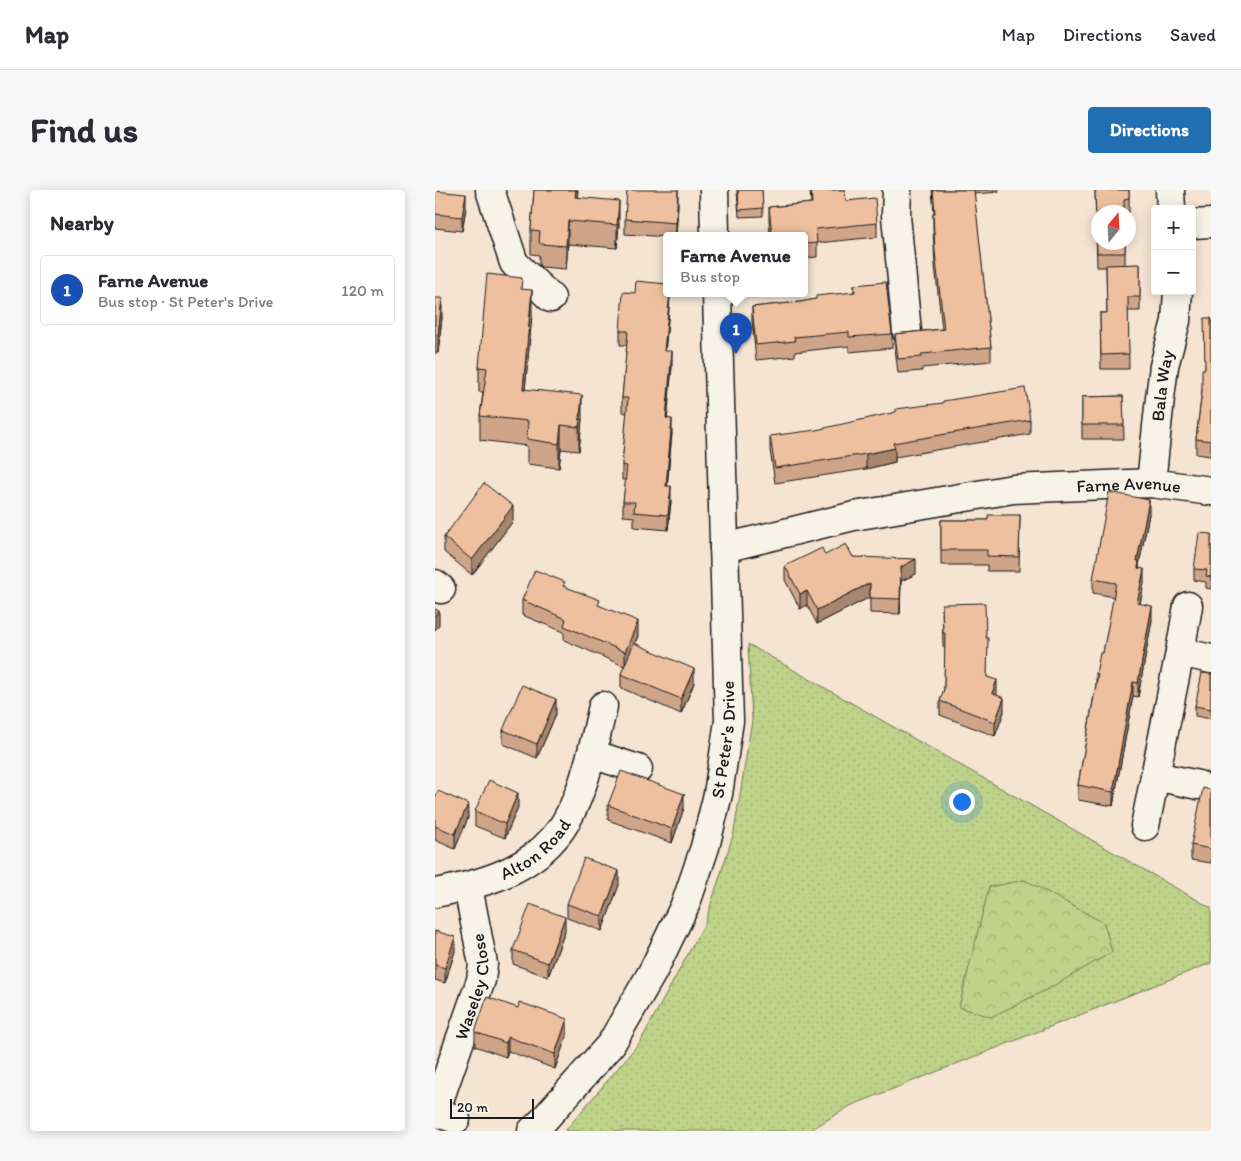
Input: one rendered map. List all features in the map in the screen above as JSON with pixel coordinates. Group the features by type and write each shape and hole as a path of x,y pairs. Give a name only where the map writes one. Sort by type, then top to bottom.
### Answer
{"street":[{"path":"490,190 514,263 551,298"},
{"path":"714,190 715,232"},
{"path":"897,190 896,216 907,332"},
{"path":"1170,190 1171,205"},
{"path":"1196,224 1211,223"},
{"name":"Bala Way","path":"1151,483 1164,366 1176,321 1178,295"},
{"name":"St Peter's Drive","path":"532,1131 541,1124 611,1044 653,972 686,904 705,846 718,794 729,721 717,297"},
{"name":"Farne Avenue","path":"724,548 854,516 1013,489 1151,483 1211,491"},
{"path":"1145,826 1188,606"},
{"path":"1180,652 1211,659"},
{"name":"Alton Road","path":"435,893 468,887 507,873 531,858 554,838 569,815 592,754 603,706"},
{"path":"592,754 638,769"},
{"path":"1155,776 1197,785"},
{"name":"Waseley Close","path":"456,1119 435,1112 481,980 483,964 468,887"}],"green space":[{"path":"748,644 1211,908 1211,963 850,1106 809,1131 565,1131 640,1042 705,923 734,832 752,720"},
{"path":"1025,880 1104,923 1112,952 1050,988 991,1017 959,1007 989,887"}],"building":[{"path":"534,190 576,190 575,197 619,201 617,225 568,221 566,246 541,244 539,242 540,231 531,230"},
{"path":"627,190 678,190 676,223 625,219"},
{"path":"738,190 762,190 763,208 739,210"},
{"path":"811,190 845,190 846,201 875,198 877,223 816,229 817,243 808,244 808,232 772,232 769,207 812,203"},
{"path":"933,190 974,190 991,347 922,354 922,357 898,359 895,334 944,329 935,252"},
{"path":"1095,190 1129,190 1129,198 1124,199 1124,205 1095,205"},
{"path":"435,191 466,194 462,217 435,214"},
{"path":"1097,250 1125,250 1125,253 1097,253"},
{"path":"1140,264 1140,297 1128,297 1129,354 1101,355 1100,313 1107,313 1106,265"},
{"path":"487,274 522,278 521,289 532,290 523,389 582,395 579,427 561,425 559,444 527,439 528,421 480,416 487,368 479,367"},
{"path":"636,281 663,284 663,297 670,297 664,351 672,351 666,418 672,419 666,486 671,486 668,515 634,512 635,502 623,502 627,466 622,465 628,398 622,398 628,331 620,331 623,292 635,293"},
{"path":"886,282 892,334 849,337 849,332 794,337 795,341 756,345 752,307 800,302 816,299 816,296 855,292 854,285"},
{"path":"435,298 442,298 438,335 435,335"},
{"path":"1204,318 1211,318 1211,441 1196,439 1202,391 1202,369 1205,369"},
{"path":"1025,388 1030,420 893,443 895,448 866,454 775,468 770,436 816,430 896,412 896,409 943,403 943,401"},
{"path":"1123,396 1124,425 1082,425 1082,397"},
{"path":"484,483 513,506 472,560 444,537"},
{"path":"1109,492 1149,500 1137,561 1139,561 1138,568 1144,569 1137,603 1152,606 1138,683 1133,682 1113,792 1078,785 1098,674 1096,674 1100,653 1103,653 1116,583 1093,579"},
{"path":"988,515 1020,515 1019,557 987,556 987,550 941,550 941,520 988,520"},
{"path":"1199,533 1211,534 1211,577 1206,576 1207,570 1194,569"},
{"path":"846,544 853,557 916,559 901,567 900,599 870,598 870,583 817,610 807,591 800,594 785,566 822,548 825,555"},
{"path":"535,570 565,582 563,586 600,600 598,605 638,621 625,652 564,626 566,619 522,600"},
{"path":"985,603 986,638 988,638 987,677 997,680 992,693 1004,698 995,722 940,701 944,689 945,633 943,633 942,604"},
{"path":"634,643 694,669 681,699 621,674"},
{"path":"1202,673 1211,674 1211,709 1195,706"},
{"path":"522,685 556,699 537,744 503,730"},
{"path":"621,771 684,794 672,829 608,805"},
{"path":"489,780 518,793 505,824 475,811"},
{"path":"1203,788 1211,790 1211,849 1191,845"},
{"path":"438,791 468,804 455,834 435,826 435,798"},
{"path":"584,858 619,871 602,916 567,904"},
{"path":"530,904 565,917 548,963 513,950"},
{"path":"435,931 455,937 445,968 435,965"},
{"path":"487,997 518,1008 519,1002 567,1019 555,1054 508,1037 506,1043 475,1032"}],"place":[{"name":"Farne Avenue","path":"736,354"}]}
